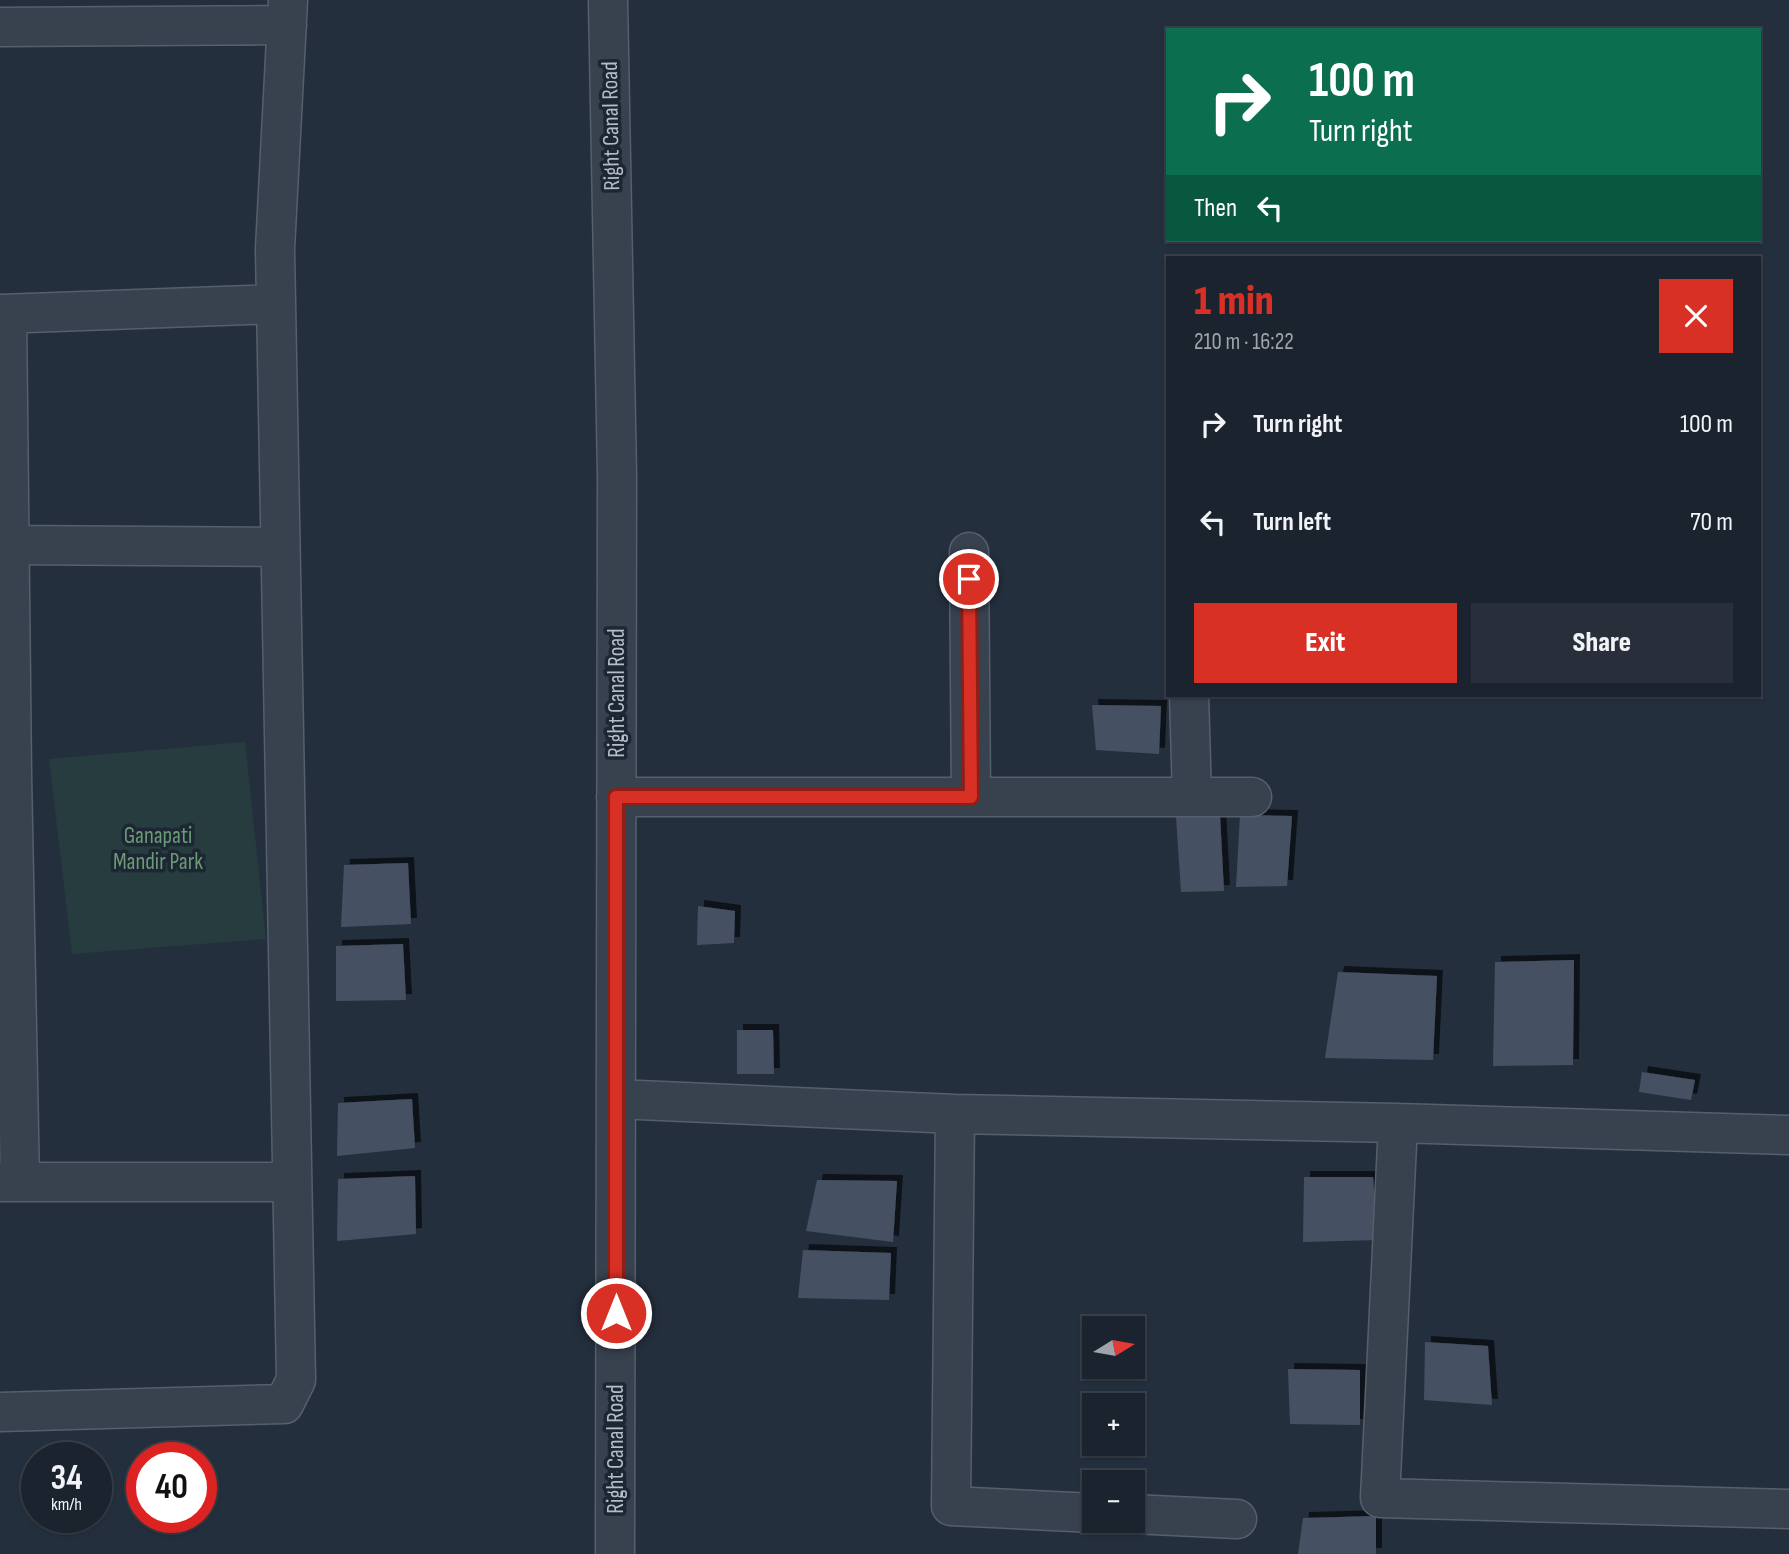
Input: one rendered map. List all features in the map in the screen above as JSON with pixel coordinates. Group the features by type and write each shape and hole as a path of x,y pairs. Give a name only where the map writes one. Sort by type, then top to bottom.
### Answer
{"street":[{"name":"Right Canal Road","path":"608,0 617,476 615,1554"},
{"path":"0,27 288,12 275,249 275,304 296,1380 284,1404 0,1412"},
{"path":"275,304 3,314 9,545 10,1182 292,1182"},
{"path":"9,545 280,547"},
{"path":"969,552 971,797"},
{"path":"1189,697 1192,797"},
{"path":"616,797 1252,797"},
{"path":"616,1099 955,1114 1398,1123 1789,1135"},
{"path":"955,1114 951,1506 1082,1512"},
{"path":"1398,1123 1380,1498 1789,1509"},
{"path":"1145,1515 1237,1519"}],"green space":[{"name":"Ganapati Mandir Park","path":"245,742 266,939 72,954 49,759"}],"building":[{"path":"1092,705 1161,706 1159,754 1096,750"},
{"path":"1220,815 1224,891 1181,892 1176,817"},
{"path":"1240,815 1292,816 1287,886 1236,887"},
{"path":"408,863 411,924 341,927 344,865"},
{"path":"698,906 735,911 734,943 697,945"},
{"path":"403,944 406,1000 336,1001 336,946"},
{"path":"1574,960 1573,1065 1493,1066 1495,962"},
{"path":"1338,972 1437,976 1433,1060 1325,1058"},
{"path":"737,1030 773,1030 774,1074 737,1074"},
{"path":"1642,1072 1695,1080 1691,1100 1639,1092"},
{"path":"412,1099 415,1148 337,1156 338,1103"},
{"path":"415,1176 416,1234 337,1241 338,1179"},
{"path":"1304,1177 1373,1177 1378,1240 1303,1242"},
{"path":"817,1180 897,1181 893,1242 806,1231"},
{"path":"803,1250 891,1253 889,1300 798,1298"},
{"path":"1425,1342 1488,1346 1492,1405 1424,1400"},
{"path":"1288,1369 1360,1370 1360,1425 1290,1424"},
{"path":"1376,1516 1376,1554 1298,1554 1303,1518"}],"route":[{"path":"616,1313 616,797 971,797 969,579"}]}
